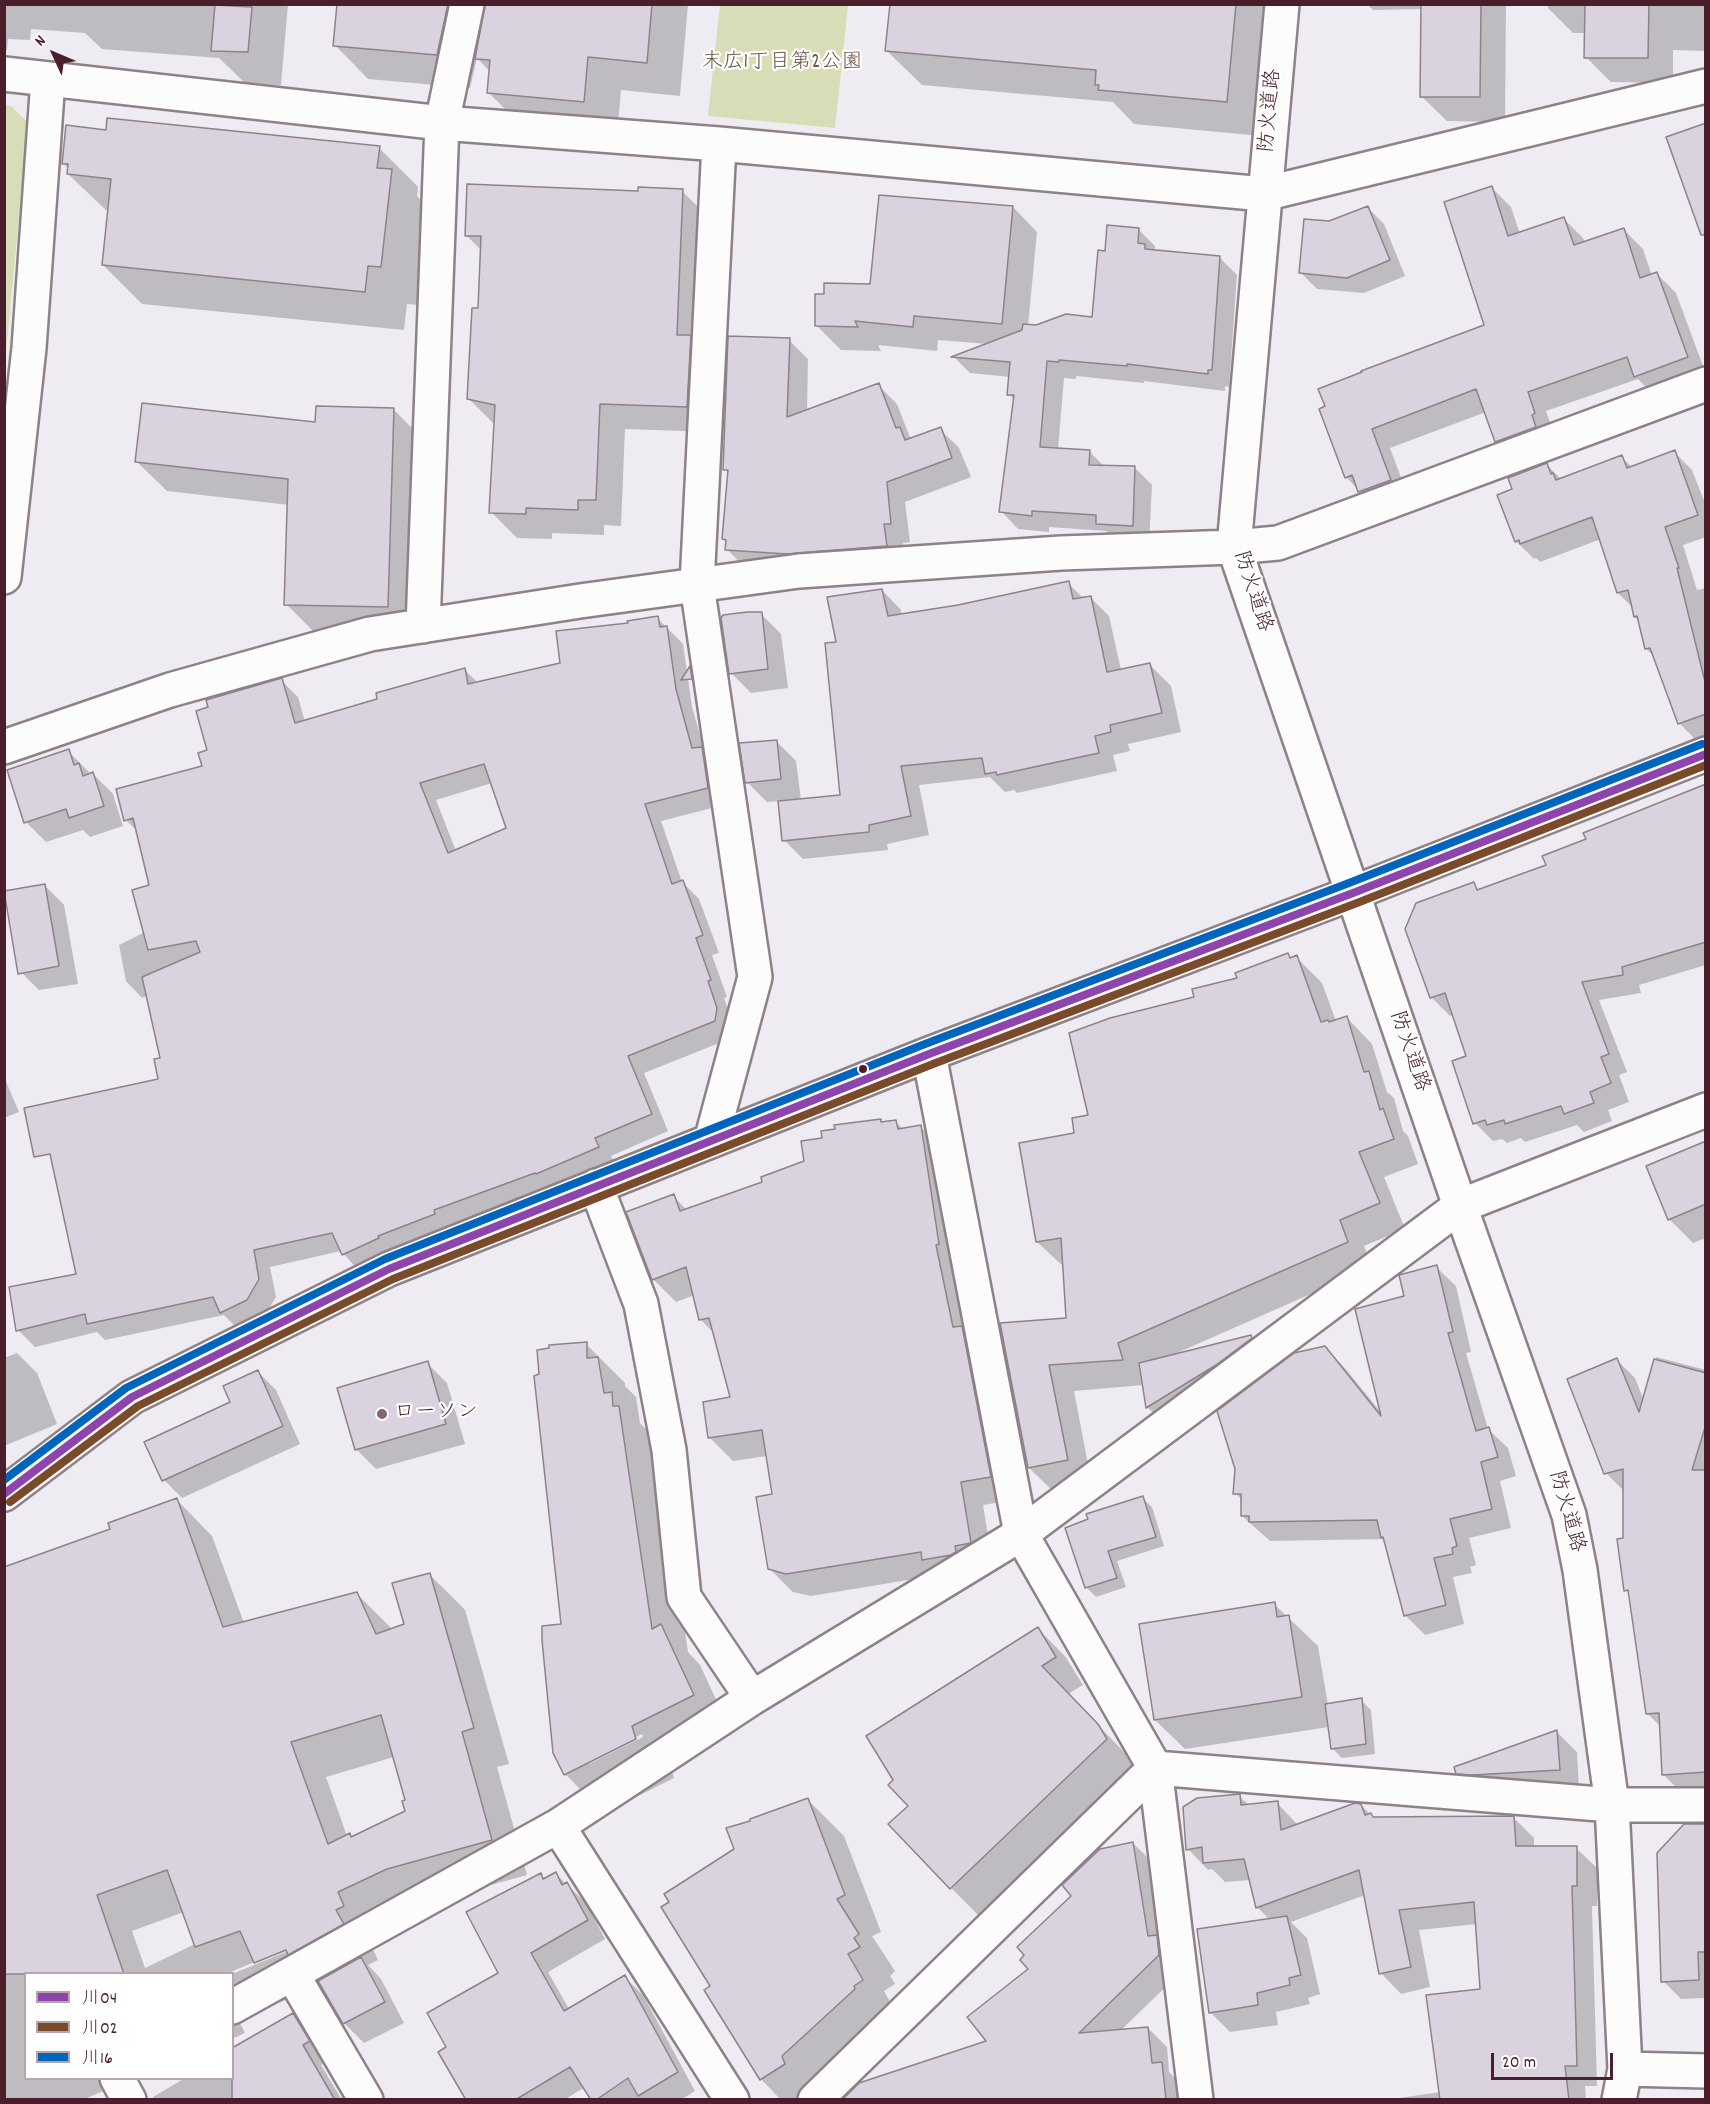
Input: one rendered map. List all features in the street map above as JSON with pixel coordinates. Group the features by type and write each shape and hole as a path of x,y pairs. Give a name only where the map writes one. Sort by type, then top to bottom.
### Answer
{"street":[{"path":"423,626 442,123 467,4"},
{"name":"防火道路","path":"1282,4 1234,548 1460,1206 1569,1515 1587,1614 1612,1805 1622,2085"},
{"path":"4,74 442,123 719,144 1264,194 1706,86"},
{"path":"4,577 29,348 48,79"},
{"path":"711,1141 755,977 697,585 719,144"},
{"path":"4,747 170,690 370,634 811,570 1061,553 1234,548 1278,543 1706,384"},
{"path":"4,1494 132,1396 389,1269 929,1054 1353,893 1706,754"},
{"path":"929,1054 1021,1534 1155,1768 1196,2100"},
{"path":"234,2006 558,1826 752,1698 1021,1534 1460,1206 1706,1110"},
{"path":"596,1186 641,1304 669,1450 684,1597 752,1698"},
{"path":"815,2100 1155,1768 1612,1805 1706,1805"},
{"path":"558,1826 732,2100"},
{"path":"292,1974 366,2100"},
{"path":"1622,2085 1706,2071"},
{"path":"118,2080 129,2100"}],"green space":[{"name":"末広1丁目第2公園","path":"720,5 848,5 835,128 708,116"},
{"path":"5,105 11,106 28,123 5,364"}],"building":[{"path":"337,4 448,4 437,55 333,46"},
{"path":"485,4 652,4 647,63 588,57 584,102 487,93 490,60 475,59"},
{"path":"890,4 1236,4 1227,102 1098,90 1099,85 1095,85 1096,70 885,51"},
{"path":"1421,4 1481,4 1480,97 1420,97"},
{"path":"1585,4 1649,4 1648,58 1584,58"},
{"path":"215,5 252,7 248,52 211,51"},
{"path":"107,118 380,146 377,168 392,169 381,267 368,266 365,292 102,265 111,179 67,174 68,164 62,164 66,125 106,130"},
{"path":"1706,123 1706,235 1701,235 1666,137"},
{"path":"467,184 638,191 638,187 683,189 677,335 691,335 687,407 600,404 596,500 578,500 578,510 526,508 526,514 489,513 495,405 467,399 472,308 478,308 481,236 465,236"},
{"path":"1492,186 1508,236 1564,217 1574,245 1624,228 1640,278 1657,272 1688,357 1634,377 1627,357 1528,392 1535,413 1532,415 1536,427 1495,442 1476,389 1372,429 1391,480 1358,492 1352,475 1345,478 1319,409 1325,406 1318,389 1484,325 1444,202"},
{"path":"879,195 1013,206 1002,324 914,316 913,327 855,321 858,327 815,326 815,294 824,294 824,283 870,284"},
{"path":"1368,206 1390,260 1347,278 1299,273 1304,219 1329,221"},
{"path":"1107,225 1139,228 1138,243 1145,244 1145,249 1220,256 1212,370 1208,370 1208,374 1127,364 1127,366 1047,361 1040,447 1090,450 1089,465 1135,466 1133,526 1096,524 1096,515 1032,511 1032,516 999,512 1014,395 1007,395 1010,362 951,357 1022,330 1023,324 1036,325 1066,314 1092,317 1098,250 1105,251"},
{"path":"728,336 790,338 787,417 879,383 896,428 900,427 905,440 941,427 952,458 887,482 891,524 884,524 887,546 787,554 725,550 726,540 722,539 728,470 723,470"},
{"path":"142,403 315,422 316,406 394,408 388,607 284,605 288,479 135,462"},
{"path":"1675,450 1698,515 1665,527 1679,568 1677,568 1706,686 1706,714 1678,724 1650,648 1645,649 1628,590 1617,593 1592,517 1520,544 1519,540 1515,542 1497,495 1512,489 1508,478 1547,463 1556,480 1622,455 1627,468"},
{"path":"1069,581 1073,599 1091,596 1107,672 1150,663 1162,713 1110,725 1111,732 1095,736 1099,753 997,775 996,772 985,774 982,758 901,766 911,816 869,825 869,832 782,841 778,801 840,795 825,643 836,642 827,597 882,589 888,616 958,605"},
{"path":"762,612 768,669 729,674 721,618 723,615"},
{"path":"658,616 660,627 667,626 676,689 692,748 702,747 708,788 645,804 672,884 683,880 703,935 696,938 711,980 708,981 717,1008 715,1021 628,1056 652,1114 595,1138 599,1147 536,1174 434,1210 435,1214 378,1236 379,1238 342,1255 332,1233 254,1250 259,1279 247,1300 220,1313 213,1297 87,1324 85,1314 16,1331 9,1287 76,1274 50,1154 34,1157 24,1108 158,1079 154,1059 160,1058 142,977 200,952 196,941 148,950 132,890 149,885 133,818 124,821 116,789 202,766 198,753 207,750 196,711 208,707 206,700 282,678 295,723 377,699 376,693 465,668 468,684 560,663 556,631 628,623 627,621","holes":["484,764 506,828 448,853 420,783"]},
{"path":"690,666 692,679 681,680"},
{"path":"777,740 781,779 745,783 739,743"},
{"path":"69,749 74,765 79,763 83,776 93,772 104,806 69,818 66,809 24,823 7,770"},
{"path":"1706,784 1706,942 1622,967 1623,975 1582,982 1609,1054 1601,1057 1611,1083 1590,1092 1594,1103 1564,1114 1561,1106 1505,1124 1504,1120 1487,1125 1485,1120 1473,1124 1452,1061 1466,1056 1445,993 1430,998 1405,929 1416,903 1474,882 1477,890 1546,865 1542,856 1586,839 1583,833"},
{"path":"45,884 59,966 18,974 4,891"},
{"path":"1288,953 1290,958 1297,955 1321,1022 1347,1016 1364,1072 1369,1071 1380,1110 1383,1108 1394,1139 1359,1152 1380,1203 1340,1220 1348,1242 1118,1343 1123,1360 1049,1365 1068,1460 1028,1468 1000,1323 1066,1318 1061,1238 1036,1242 1019,1143 1074,1133 1072,1118 1088,1115 1069,1033 1110,1018 1194,997 1192,989 1237,978 1235,973"},
{"path":"881,1119 881,1122 896,1120 898,1129 921,1125 939,1244 936,1245 953,1327 962,1326 991,1477 961,1482 971,1543 955,1546 956,1552 951,1555 922,1560 921,1552 786,1574 768,1569 756,1497 772,1494 762,1430 708,1438 703,1402 730,1397 709,1318 699,1320 686,1267 652,1280 626,1212 674,1194 680,1211 762,1182 761,1177 804,1161 801,1141 822,1138 821,1131 835,1129 834,1125"},
{"path":"1706,1141 1706,1204 1668,1220 1646,1166"},
{"path":"1437,1265 1453,1332 1448,1333 1476,1431 1489,1427 1498,1457 1481,1462 1492,1509 1450,1519 1457,1546 1452,1548 1453,1554 1434,1558 1446,1605 1404,1616 1377,1520 1249,1522 1249,1516 1241,1516 1241,1494 1233,1494 1235,1469 1217,1411 1294,1353 1325,1346 1381,1416 1355,1309 1404,1296 1399,1275"},
{"path":"1251,1335 1252,1338 1216,1365 1146,1408 1139,1363"},
{"path":"587,1342 587,1358 598,1357 604,1393 612,1392 613,1406 619,1406 652,1629 661,1624 694,1695 632,1726 636,1739 564,1775 553,1753 542,1640 542,1626 561,1624 534,1376 539,1374 537,1350 549,1348 549,1345"},
{"path":"1617,1358 1639,1412 1654,1359 1706,1373 1706,1424 1692,1470 1706,1470 1706,1772 1662,1775 1659,1713 1646,1714 1628,1590 1624,1591 1617,1539 1623,1538 1623,1469 1604,1474 1567,1379"},
{"path":"428,1361 446,1424 355,1450 337,1388"},
{"path":"258,1370 283,1426 162,1481 144,1442 230,1402 223,1386"},
{"path":"1143,1496 1156,1537 1108,1551 1117,1578 1085,1588 1065,1528 1088,1519 1086,1514"},
{"path":"177,1498 223,1627 357,1592 376,1634 404,1624 392,1583 430,1573 474,1728 462,1732 492,1840 387,1869 338,1892 344,1906 336,1910 344,1924 288,1955 286,1950 254,1963 240,1931 195,1947 167,1870 97,1895 123,1972 4,1974 4,1567 110,1529 108,1523","holes":["381,1715 405,1800 402,1801 405,1811 351,1837 350,1833 328,1844 291,1742"]},
{"path":"1275,1602 1277,1617 1289,1615 1302,1697 1154,1720 1139,1624"},
{"path":"1038,1627 1056,1657 1042,1666 1098,1724 1107,1739 950,1889 888,1824 908,1806 888,1785 893,1780 866,1736"},
{"path":"1362,1698 1366,1744 1331,1749 1325,1704"},
{"path":"1557,1730 1560,1770 1456,1774 1454,1767"},
{"path":"1240,1794 1241,1805 1278,1801 1281,1830 1355,1803 1361,1804 1365,1815 1371,1813 1373,1817 1514,1816 1516,1846 1577,1846 1577,1886 1572,1886 1577,2066 1565,2066 1569,2100 1440,2100 1426,1995 1480,1989 1474,1902 1399,1910 1411,1967 1379,1974 1359,1870 1256,1908 1244,1859 1203,1863 1202,1847 1186,1850 1183,1807 1197,1798"},
{"path":"808,1798 845,1895 837,1899 859,1934 854,1938 860,1947 848,1954 863,1980 782,2056 785,2064 760,2080 704,1990 710,1986 661,1907 669,1902 664,1894 734,1849 726,1828"},
{"path":"1684,1824 1705,1824 1706,1952 1698,1952 1699,1980 1661,1982 1657,1853"},
{"path":"1133,1842 1148,1936 1157,1935 1159,1955 1079,2033 1148,2027 1152,2063 1162,2062 1166,2100 842,2100 859,2083 986,2041 967,2017 1028,1969 1020,1960 1024,1955 1017,1947 1071,1896 1062,1885 1100,1849"},
{"path":"556,1872 562,1885 567,1882 588,1920 531,1953 564,2011 625,1975 678,2072 638,2096 628,2078 596,2100 591,2100 570,2067 515,2100 466,2100 438,2052 446,2047 427,2013 498,1973 466,1912 541,1873 543,1879"},
{"path":"1287,1916 1301,1975 1289,1978 1290,1985 1257,1993 1258,2005 1209,2013 1197,1929"},
{"path":"361,1957 385,2002 343,2024 318,1981"},
{"path":"293,2013 310,2041 303,2045 335,2100 232,2100 234,2047"}],"transit line":[{"name":"川16","path":"4,1480 126,1388 385,1259 925,1044 1349,883 1702,744"},
{"name":"川04","path":"4,1494 132,1397 389,1269 929,1054 1353,893 1706,754"},
{"name":"川02","path":"10,1502 138,1406 393,1279 933,1064 1357,903 1706,765"}],"place":[{"name":"ローソン","path":"382,1414"}]}
